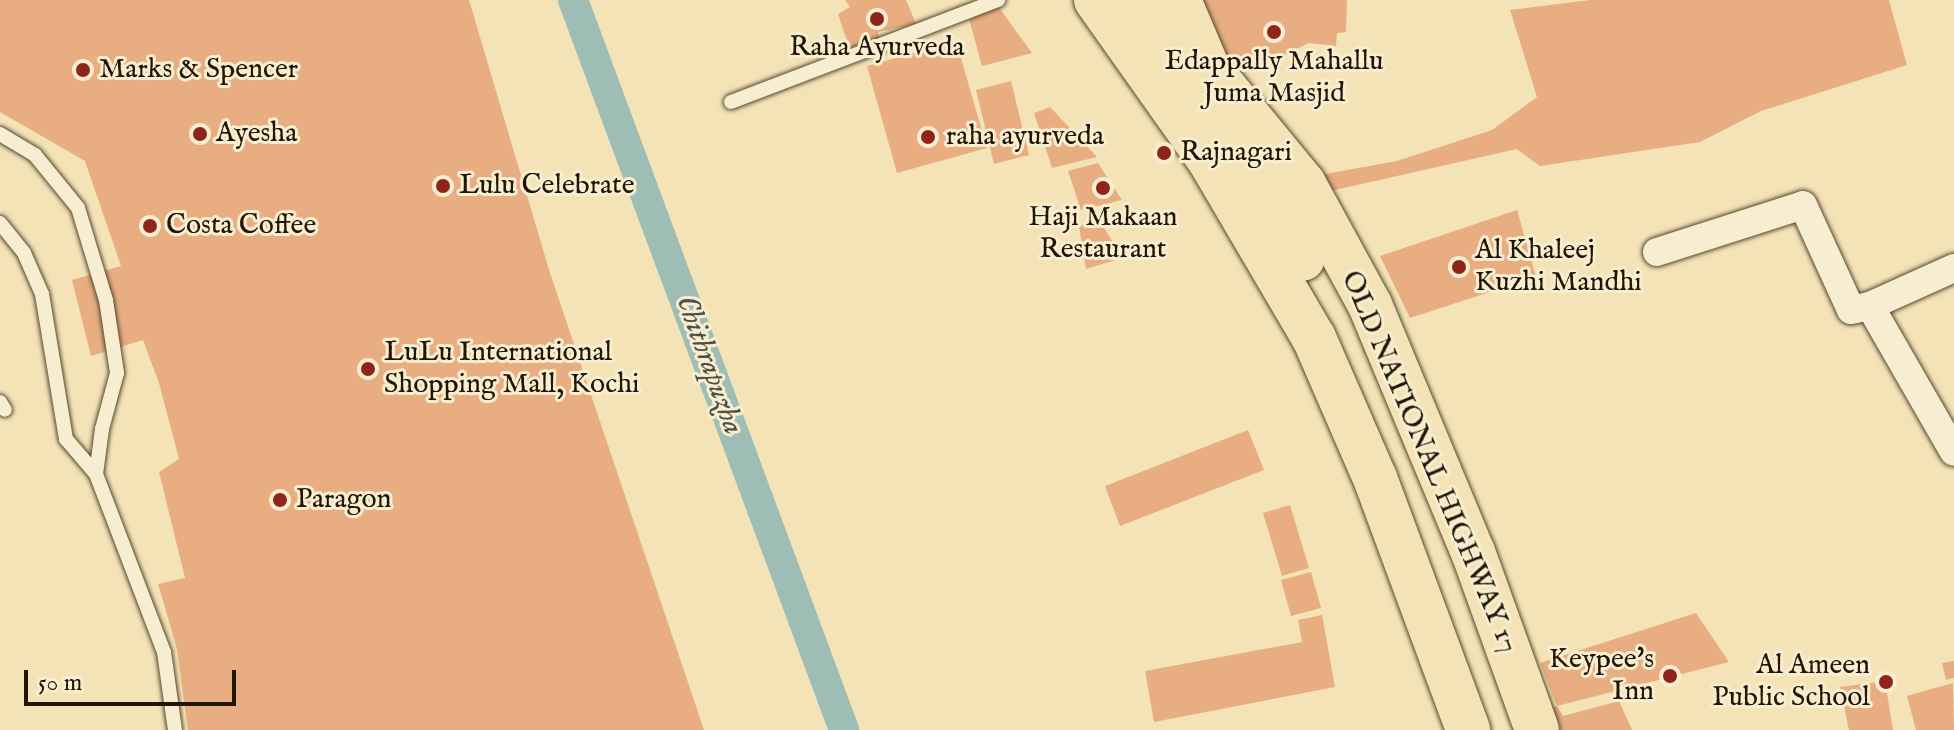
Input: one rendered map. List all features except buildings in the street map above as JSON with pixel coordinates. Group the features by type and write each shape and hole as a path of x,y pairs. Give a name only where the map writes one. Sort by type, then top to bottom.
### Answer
{"main road":[{"path":"1096,0 1210,161 1314,338 1375,478 1468,730"},
{"path":"1141,0 1200,73 1323,297 1391,453 1496,730"},
{"name":"OLD NATIONAL HIGHWAY 17","path":"1179,0 1200,73 1304,184 1370,305 1473,552 1537,730"}],"street":[{"path":"1657,252 1803,205 1851,310 1870,306 1954,268"},
{"path":"1870,306 1954,452"}],"lane":[{"path":"731,102 998,0"},
{"path":"0,134 35,155 78,208 106,300 117,373 102,429 96,474"},
{"path":"0,223 24,253 42,294 66,439 96,474 164,652 175,730"}],"waterway":[{"name":"Chithrapuzha","path":"573,0 844,730"}],"place":[{"name":"Raha Ayurveda","path":"877,19"},
{"name":"Edappally Mahallu Juma Masjid","path":"1274,32"},
{"name":"Marks & Spencer","path":"83,70"},
{"name":"Ayesha","path":"200,134"},
{"name":"raha ayurveda","path":"928,137"},
{"name":"Rajnagari","path":"1164,153"},
{"name":"Lulu Celebrate","path":"443,186"},
{"name":"Haji Makaan Restaurant","path":"1103,188"},
{"name":"Costa Coffee","path":"150,226"},
{"name":"Al Khaleej Kuzhi Mandhi","path":"1459,267"},
{"name":"LuLu International Shopping Mall, Kochi","path":"368,369"},
{"name":"Paragon","path":"280,500"},
{"name":"Keypee's Inn","path":"1670,676"},
{"name":"Al Ameen Public School","path":"1886,682"}]}
